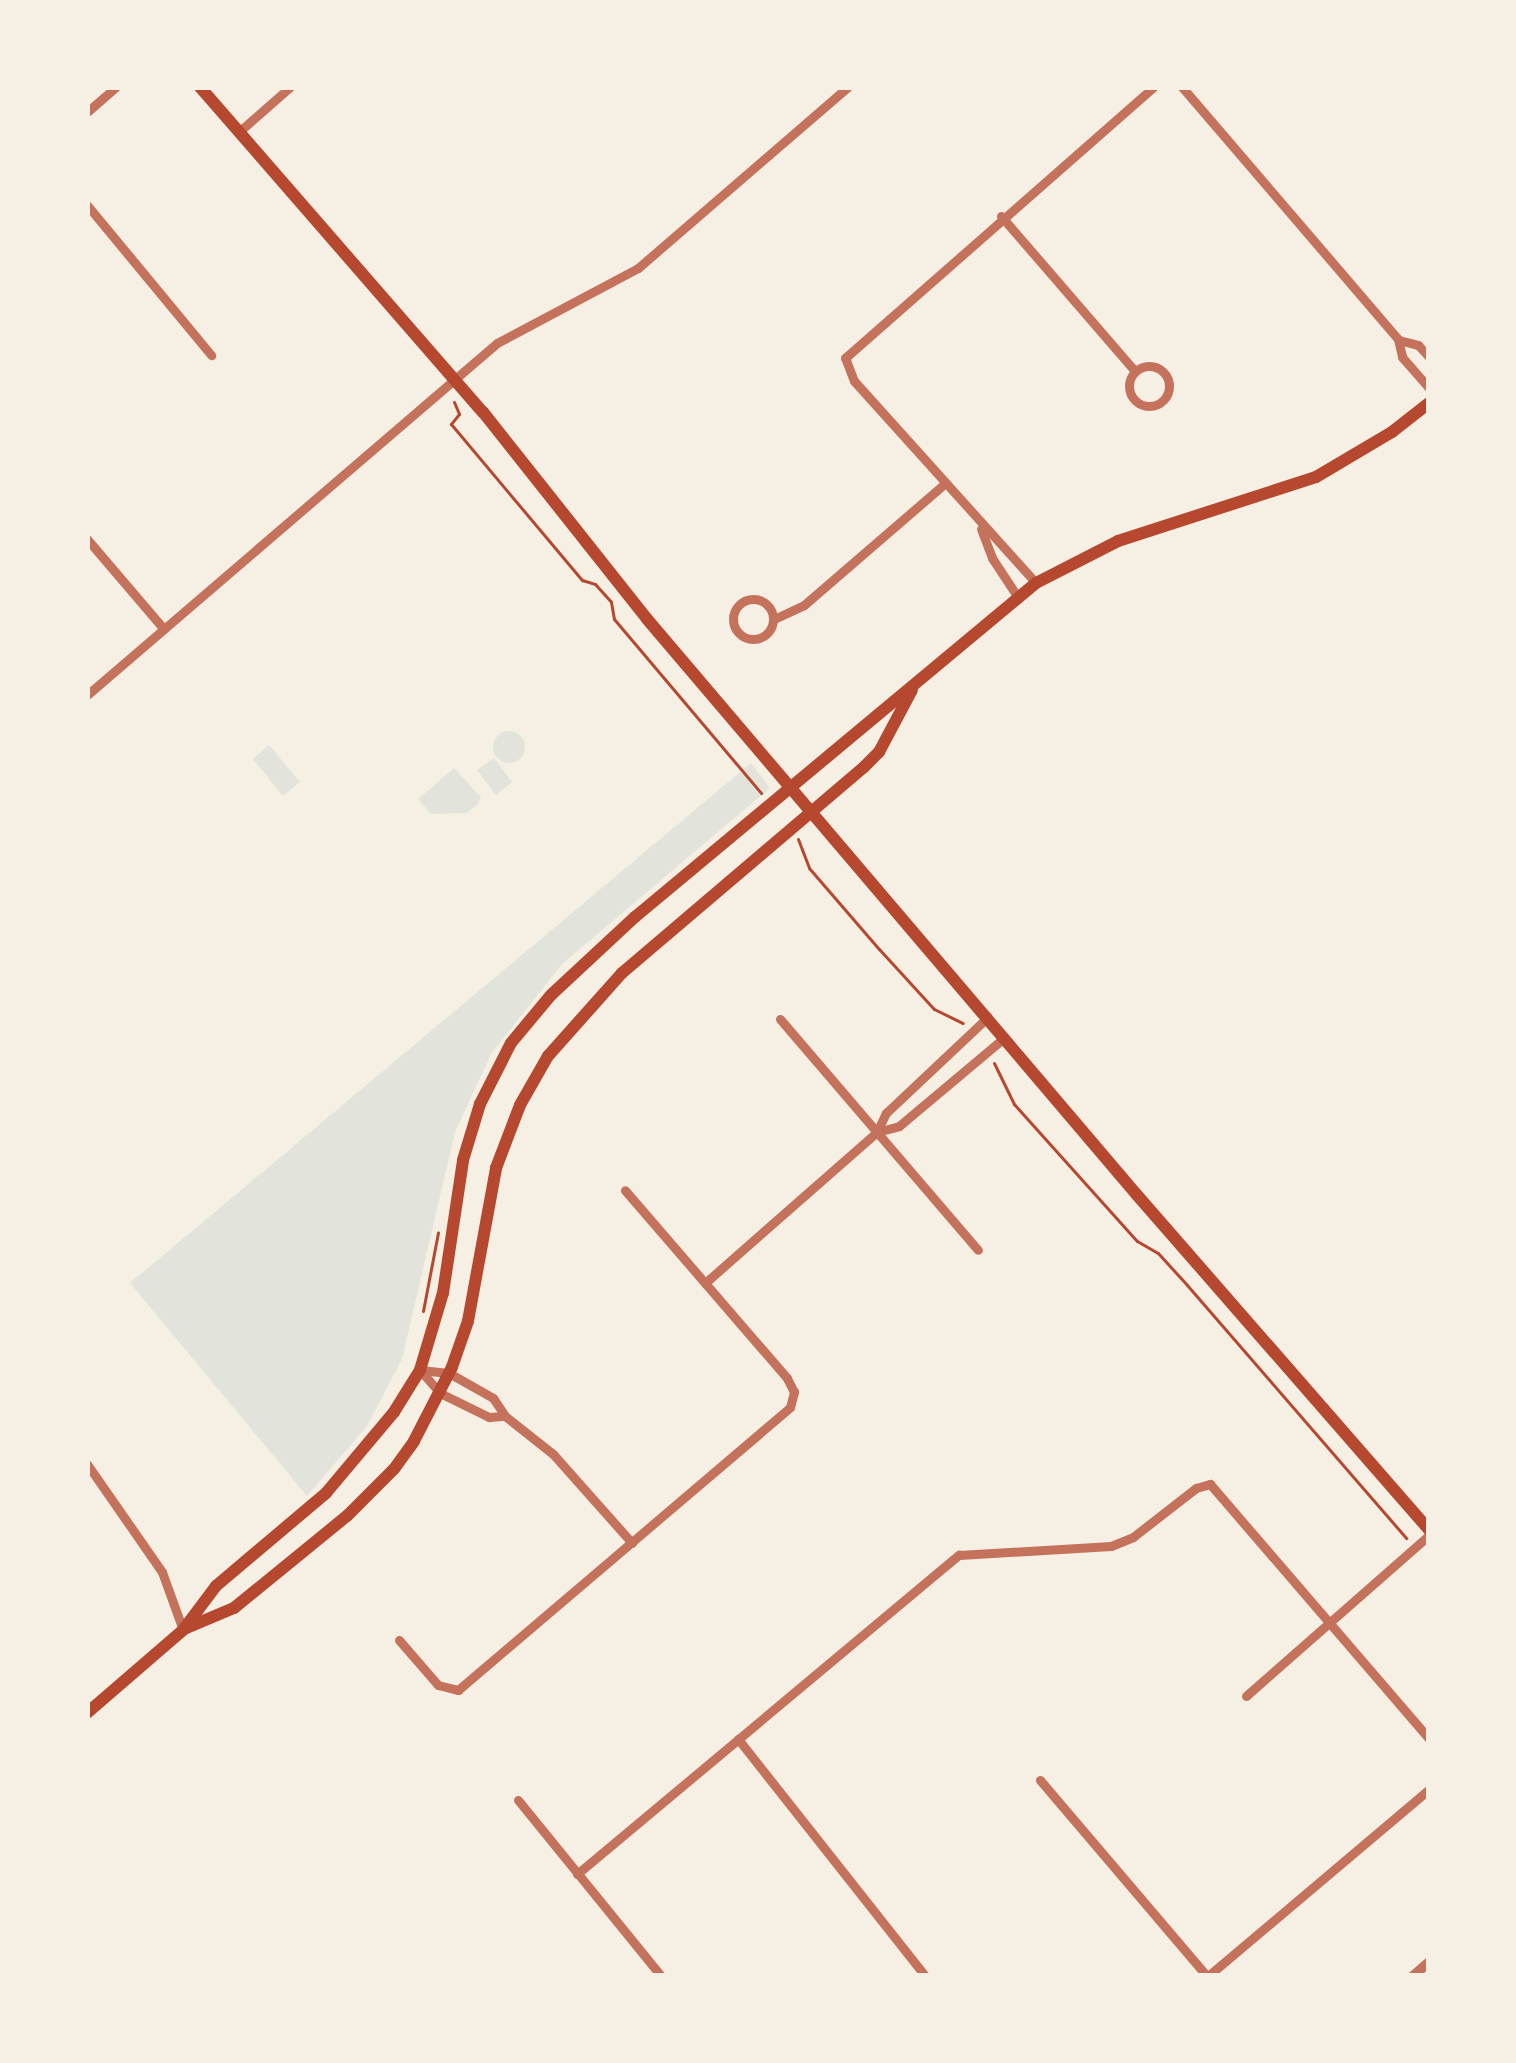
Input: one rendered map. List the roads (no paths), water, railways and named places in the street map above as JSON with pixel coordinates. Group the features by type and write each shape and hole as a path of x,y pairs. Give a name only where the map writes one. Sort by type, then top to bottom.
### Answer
{"main road":[{"path":"200,87 453,378 647,619 1429,1532"},
{"path":"87,1713 183,1630 216,1586 352,1467 420,1370 443,1293 464,1160 480,1104 511,1043 551,995 635,917 1036,583 1118,541 1316,477 1392,432 1429,403"},
{"path":"183,1630 234,1608 347,1516 404,1455 440,1393 468,1321 496,1168 532,1081 582,1013 622,973 879,752 919,679"}],"street":[{"path":"87,112 116,87"},
{"path":"241,130 290,87"},
{"path":"87,695 453,378 515,332 603,291 638,268 848,87"},
{"path":"1036,583 1007,546 981,529 942,486 845,365 859,340 1153,87"},
{"path":"1182,87 1398,340 1402,357 1429,388"},
{"path":"87,205 211,356"},
{"path":"1001,217 1135,371"},
{"path":"1398,340 1418,344 1429,357"},
{"path":"1147,366 1160,369 1169,386 1165,398 1147,406 1135,400 1129,382 1135,371 1147,366"},
{"path":"773,619 765,602 752,599 734,616 738,632 752,639 769,632 773,619 804,605 942,486"},
{"path":"981,529 992,558 1017,596"},
{"path":"87,539 164,629"},
{"path":"705,1283 878,1132 886,1114 988,1017"},
{"path":"780,1019 978,1250"},
{"path":"878,1132 899,1126 1005,1037"},
{"path":"399,1640 438,1685 452,1690 466,1685 794,1400 787,1378 625,1190"},
{"path":"420,1370 449,1372 493,1398 505,1416 553,1454 632,1543"},
{"path":"420,1370 440,1393 489,1417 505,1416"},
{"path":"87,1464 162,1572 183,1630"},
{"path":"577,1874 959,1555 1112,1546 1133,1537 1196,1488 1210,1484 1429,1739"},
{"path":"1246,1696 1429,1532"},
{"path":"738,1739 926,1976"},
{"path":"1040,1780 1208,1976 1429,1789"},
{"path":"518,1800 661,1976"},
{"path":"1413,1976 1429,1962"}]}
